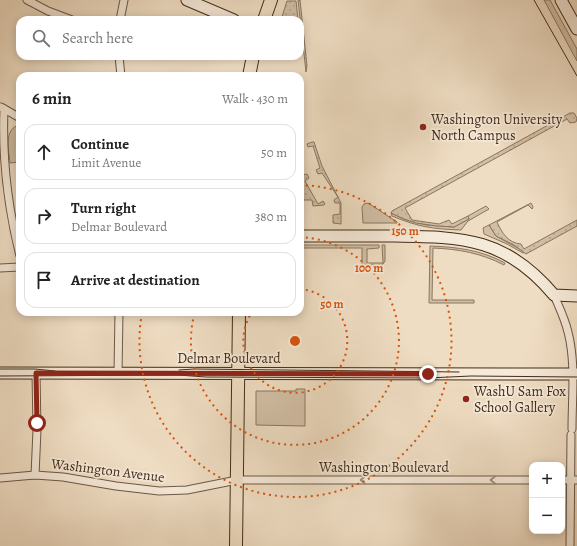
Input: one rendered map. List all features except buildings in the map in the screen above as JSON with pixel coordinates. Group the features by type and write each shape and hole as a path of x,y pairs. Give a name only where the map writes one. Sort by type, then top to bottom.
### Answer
{"main road":[{"path":"187,0 225,16"},
{"path":"265,16 271,0"},
{"path":"561,0 577,29"},
{"path":"250,72 252,60"},
{"path":"304,236 425,236 469,240 491,246 516,259 530,270 554,294 577,296"},
{"path":"236,546 239,316"},
{"name":"Delmar Boulevard","path":"0,373 575,374"}],"street":[{"path":"28,0 48,11 61,16"},
{"path":"121,16 124,0"},
{"path":"119,60 121,72"},
{"path":"2,107 16,116"},
{"path":"2,107 6,178 11,216 16,238"},
{"path":"0,268 16,267"},
{"path":"554,294 568,332 575,374 571,432 573,480 570,546"},
{"path":"118,373 119,316"},
{"path":"35,475 37,430 36,373"},
{"name":"Washington Avenue","path":"0,478 35,475 63,476 116,486 159,491 187,490 237,480"},
{"name":"Washington Boulevard","path":"237,480 529,480"}],"shaded area":[{"path":"298,0 300,0 302,16 300,16"},
{"path":"544,0 550,0 577,49 577,61"},
{"path":"287,1 296,1 298,16 282,16"},
{"path":"304,38 307,66 306,72 304,54"},
{"path":"570,113 574,113 577,118 576,122 570,123 567,119 405,208 412,220 439,224 449,220 452,224 468,216 469,219 454,227 437,226 416,223 391,213 392,211"},
{"path":"15,127 16,162 10,163 8,141 11,131"},
{"path":"314,142 322,166 338,196 322,173 318,174 316,170 320,168 313,146 308,147 307,144"},
{"path":"307,174 309,178 305,181 318,204 323,201 325,204 313,206 312,200 304,200 304,175"},
{"path":"338,197 341,203 341,224 333,223 333,215 340,214 340,203 335,203 334,200"},
{"path":"368,203 397,223 363,223 362,207 364,204"},
{"path":"531,203 533,207 532,209 528,205 497,222 509,240 521,244 524,249 577,220 577,226 526,254 514,245 496,236 489,225"},
{"path":"486,206 489,209 468,221 461,230 442,229 418,225 392,216 391,213 404,219 426,225 454,227 469,219 468,216"},
{"path":"489,225 496,236 525,252 523,253 484,234 483,228"},
{"path":"304,245 379,245 379,248 367,249 367,263 383,263 382,245 385,245 385,261 383,264 381,265 362,265 362,248 304,248"},
{"path":"430,246 450,247 478,252 505,263 504,265 487,257 469,252 433,248 432,300 474,300 474,303 429,303"},
{"path":"296,389 305,389 305,426 256,425 256,391 296,391"}],"tram line":[{"path":"534,0 577,76"},
{"path":"0,369 35,369 55,371"},
{"path":"179,370 459,372"},
{"path":"0,376 178,375 206,377 577,377"}],"place":[{"name":"Washington University North Campus","path":"423,127"},
{"name":"WashU Sam Fox School Gallery","path":"466,399"}],"route":[{"path":"37,423 36,373 428,374"}]}
